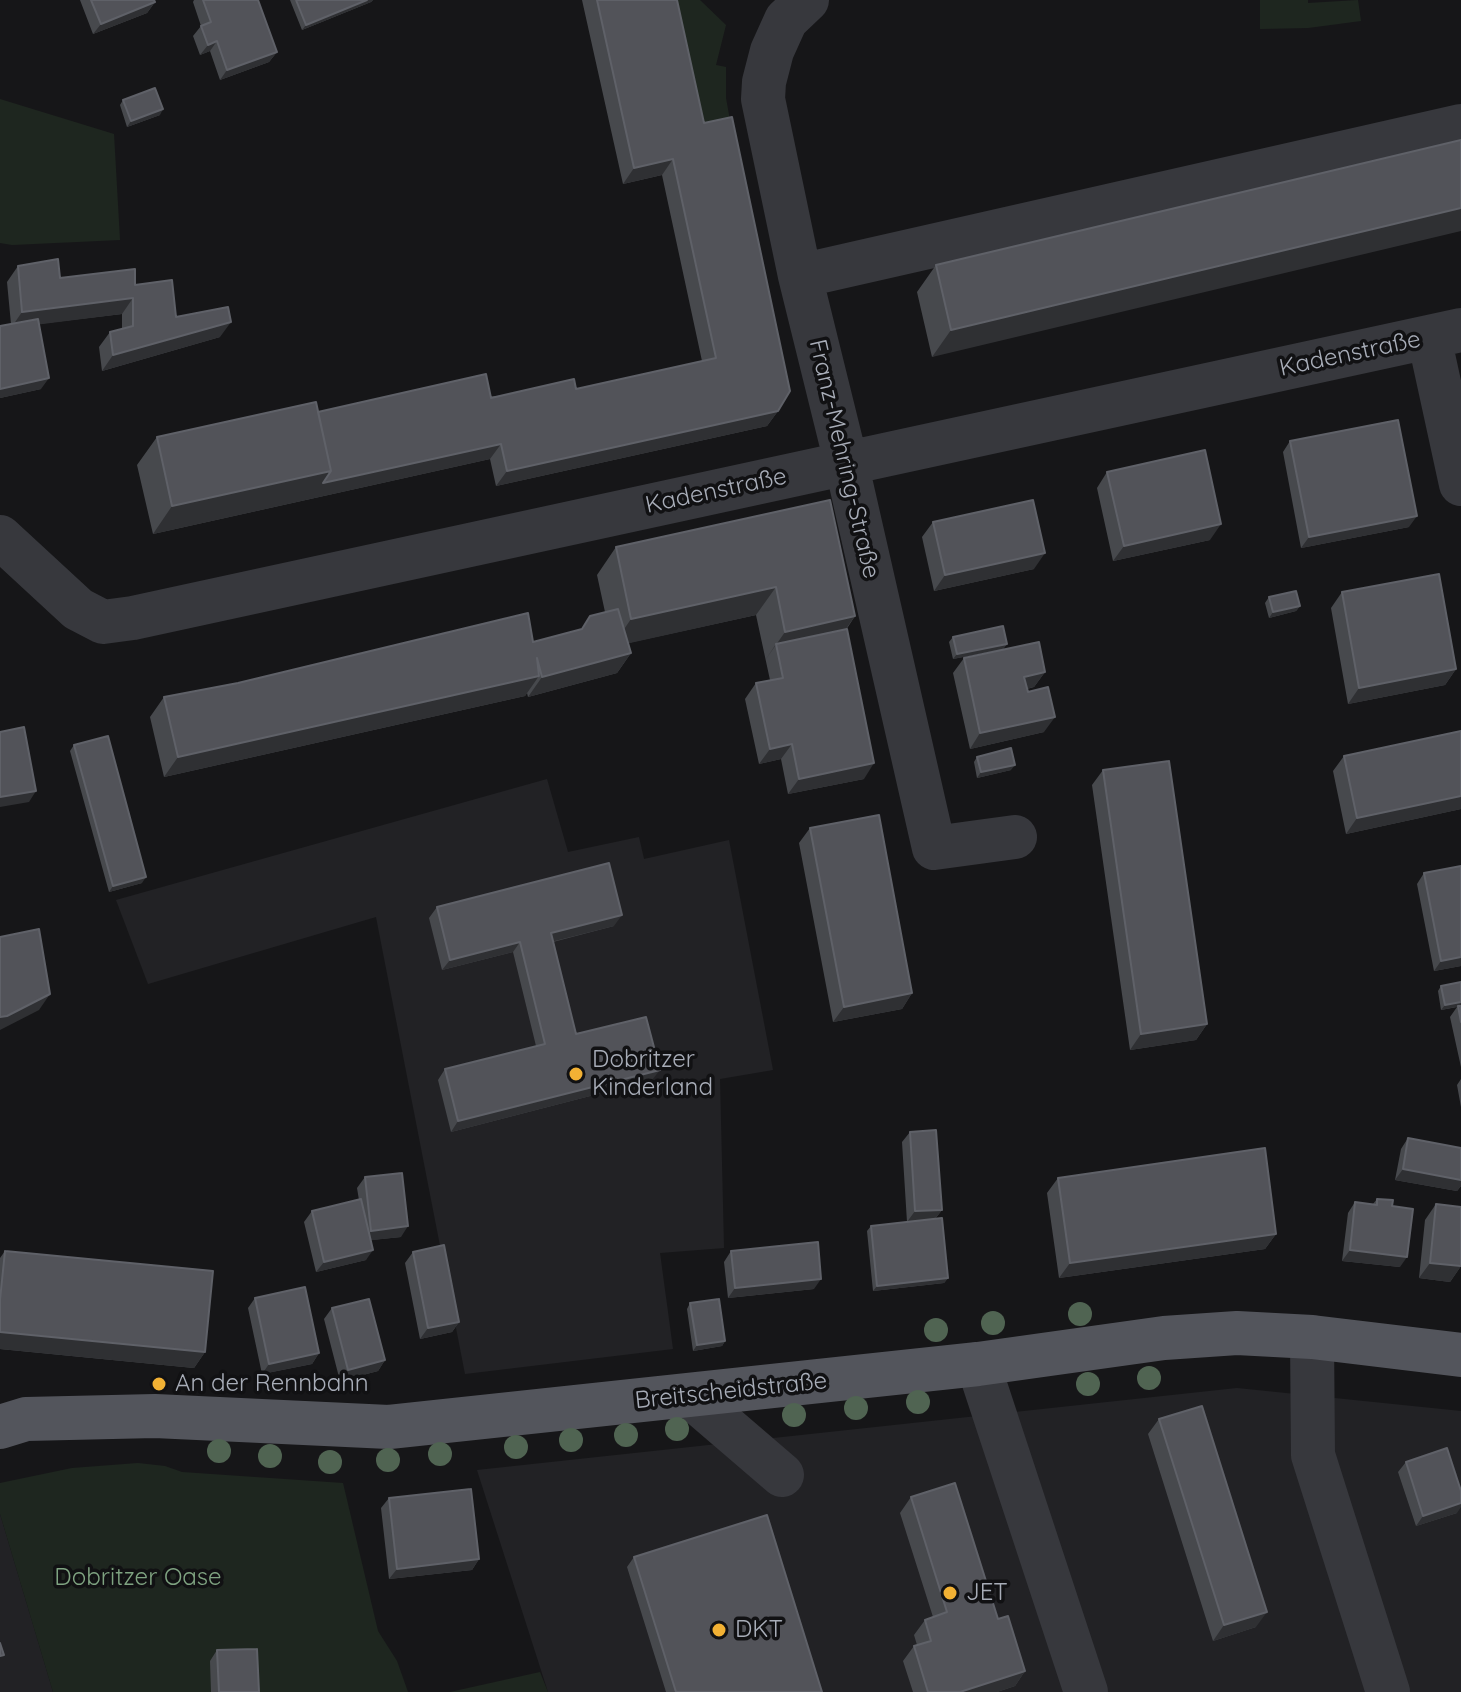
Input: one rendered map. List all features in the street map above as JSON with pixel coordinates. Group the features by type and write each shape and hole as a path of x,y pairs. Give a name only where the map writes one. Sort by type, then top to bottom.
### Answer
{"main road":[{"name":"Breitscheidstraße","path":"0,1427 26,1419 155,1416 389,1427 978,1364 1164,1338 1237,1333 1312,1337 1461,1355"}],"street":[{"name":"Franz-Mehring-Straße","path":"807,0 786,20 772,51 763,99 800,276 934,848 1015,837"},
{"path":"800,276 1461,126"},
{"path":"1445,334 1461,484"},
{"name":"Kadenstraße","path":"0,537 78,609 103,622 133,618 1445,334"},
{"path":"1312,1337 1313,1455 1383,1691"},
{"path":"978,1364 1086,1692"},
{"path":"690,1396 782,1475"}],"shaded area":[{"name":"Dobritzer Kinderland","path":"547,779 568,852 639,837 644,859 729,840 773,1070 720,1079 724,1248 660,1253 673,1349 465,1374 376,917 148,984 116,900"},
{"path":"1237,1388 1461,1411 1461,1692 548,1692 477,1470"},
{"path":"0,1514 53,1692 0,1692"}],"green space":[{"path":"664,0 700,0 726,25 716,65 726,67 726,98 731,126 695,137"},
{"path":"1260,0 1308,0 1308,3 1358,0 1361,21 1308,28 1260,29"},
{"path":"0,99 114,134 120,240 0,243"},
{"name":"Dobritzer Oase","path":"138,1463 165,1466 182,1472 343,1483 378,1631 397,1661 408,1692 53,1692 0,1514 0,1483 72,1468"},
{"path":"540,1672 548,1692 450,1692"}],"building":[{"path":"91,0 154,0 155,2 101,24"},
{"path":"203,0 258,0 277,52 227,70 217,41 208,45 201,26 211,22"},
{"path":"296,0 367,0 306,25"},
{"path":"597,0 677,0 704,123 732,117 790,391 778,411 507,471 501,444 323,483 331,471 318,412 486,374 491,398 574,379 576,389 716,358 673,159 634,168"},
{"path":"155,88 163,109 131,121 123,100"},
{"path":"1461,140 1461,208 951,330 936,265"},
{"path":"58,259 60,278 135,269 135,285 172,280 176,317 228,307 231,322 113,355 110,332 133,326 133,298 22,312 18,266"},
{"path":"38,319 49,378 0,389 0,326"},
{"path":"316,402 331,471 172,506 157,437"},
{"path":"1398,420 1417,516 1309,537 1290,441"},
{"path":"1205,450 1221,524 1124,546 1107,472"},
{"path":"830,500 855,616 785,632 776,587 631,619 616,547"},
{"path":"1033,500 1045,553 945,575 933,522"},
{"path":"1439,574 1456,669 1359,688 1342,592"},
{"path":"1296,591 1300,606 1273,612 1269,597"},
{"path":"618,609 631,653 542,677 537,658 539,676 178,757 164,697 238,683 528,613 533,642 582,629 590,616"},
{"path":"1003,626 1007,644 957,654 953,637"},
{"path":"847,629 874,763 799,779 792,744 770,749 756,683 783,678 776,644"},
{"path":"1039,642 1045,672 1024,677 1028,692 1048,687 1055,717 980,733 964,658"},
{"path":"24,727 36,791 0,797 0,732"},
{"path":"1461,731 1461,796 1357,818 1344,756"},
{"path":"108,736 146,877 113,886 74,745"},
{"path":"1011,748 1015,765 981,772 977,757"},
{"path":"1169,761 1207,1024 1141,1034 1103,770"},
{"path":"879,815 912,993 844,1007 810,828"},
{"path":"609,863 622,915 551,933 576,1034 646,1017 660,1070 458,1121 445,1069 545,1044 520,942 450,960 437,907"},
{"path":"1461,866 1461,957 1441,961 1424,873"},
{"path":"39,929 50,994 0,1017 0,937"},
{"path":"1461,982 1461,1002 1445,1005 1441,986"},
{"path":"936,1130 942,1210 915,1211 910,1132"},
{"path":"1408,1138 1461,1148 1461,1180 1403,1169"},
{"path":"1265,1148 1276,1234 1070,1263 1058,1178"},
{"path":"402,1173 408,1226 371,1231 365,1177"},
{"path":"361,1199 373,1250 324,1262 312,1211"},
{"path":"1377,1199 1393,1200 1392,1206 1413,1209 1407,1257 1350,1250 1355,1202 1377,1205"},
{"path":"1436,1204 1461,1207 1461,1266 1430,1263"},
{"path":"942,1218 948,1278 877,1286 871,1226"},
{"path":"818,1242 821,1279 735,1288 731,1251"},
{"path":"444,1245 459,1322 428,1328 413,1252"},
{"path":"5,1251 213,1271 205,1352 0,1332"},
{"path":"305,1287 319,1353 269,1364 255,1298"},
{"path":"369,1299 385,1360 348,1370 332,1308"},
{"path":"719,1299 725,1341 697,1345 690,1303"},
{"path":"1202,1406 1267,1612 1224,1625 1159,1419"},
{"path":"1447,1448 1461,1491 1461,1503 1423,1516 1406,1462"},
{"name":"JET","path":"955,1483 998,1619 1008,1616 1025,1671 960,1692 928,1692 914,1646 931,1641 925,1620 947,1612 911,1497"},
{"path":"471,1489 479,1559 397,1569 389,1498"},
{"name":"DKT","path":"767,1515 822,1692 676,1692 634,1557"},
{"path":"257,1649 259,1692 219,1692 217,1650"}],"place":[{"name":"Dobritzer Kinderland","path":"576,1074"},
{"name":"An der Rennbahn","path":"159,1384"},
{"name":"JET","path":"950,1593"},
{"name":"DKT","path":"719,1630"}]}
